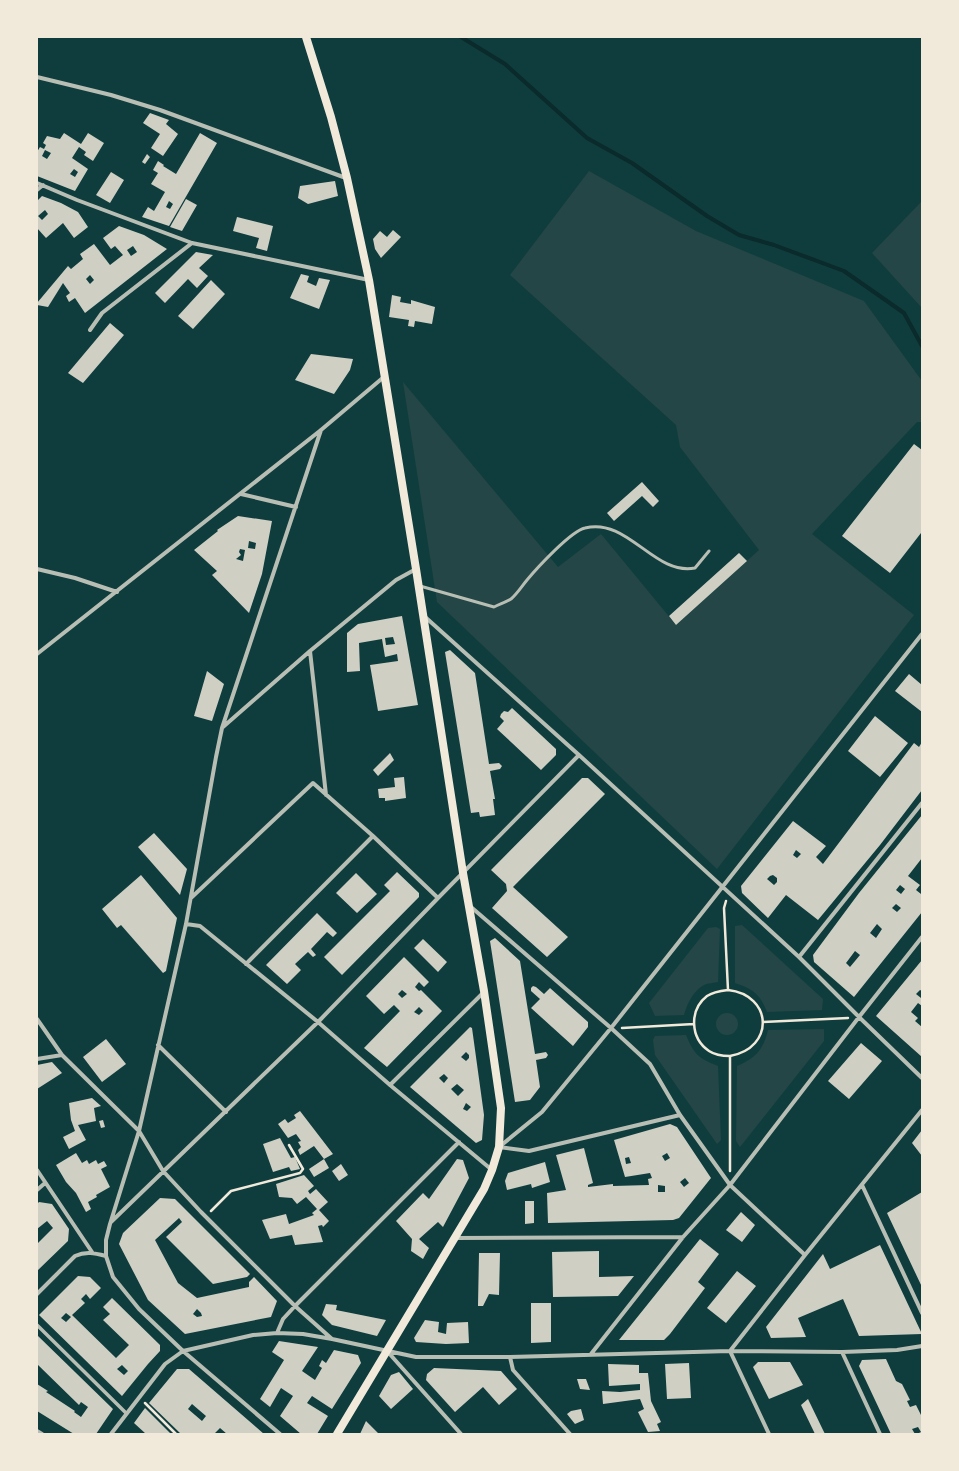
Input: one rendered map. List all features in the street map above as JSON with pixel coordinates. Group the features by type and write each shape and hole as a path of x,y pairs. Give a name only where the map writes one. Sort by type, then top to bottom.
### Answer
{"main road":[{"path":"306,37 331,117 347,178 369,280 463,873 484,991 501,1108 499,1148 484,1189 337,1434"}],"street":[{"path":"37,77 111,95 160,110 347,178"},
{"path":"37,182 77,200 192,243 369,280"},
{"path":"37,190 43,185"},
{"path":"90,330 102,313 192,243"},
{"path":"37,654 241,494 321,430 385,376"},
{"path":"280,1434 183,1351 139,1309 113,1277 106,1256 106,1240 139,1131 186,924 222,728 321,430"},
{"path":"241,494 296,507"},
{"path":"37,569 75,578 117,592"},
{"path":"222,728 310,651 396,580 416,569"},
{"path":"423,615 800,957 858,1017 922,1078"},
{"path":"499,1148 542,1112 922,634"},
{"path":"310,651 326,795"},
{"path":"110,1224 318,1022 579,755"},
{"path":"192,897 313,783 373,836 438,898"},
{"path":"800,957 922,804"},
{"path":"246,964 373,836"},
{"path":"469,906 650,1064 680,1115 730,1185 805,1255"},
{"path":"186,924 200,926 318,1022 390,1085 492,1170"},
{"path":"591,1354 683,1237 730,1185 858,1017 922,938"},
{"path":"390,1085 484,991"},
{"path":"37,1019 62,1055 139,1131 163,1171 206,1217 295,1306 332,1339"},
{"path":"158,1045 226,1112"},
{"path":"37,1059 62,1055"},
{"path":"730,1351 922,1110"},
{"path":"499,1148 529,1151 680,1115"},
{"path":"277,1333 283,1319 295,1306 459,1142"},
{"path":"37,1170 92,1252"},
{"path":"37,1190 45,1183"},
{"path":"862,1186 922,1313"},
{"path":"455,1238 683,1237"},
{"path":"37,1294 75,1256 82,1253 92,1252 106,1256"},
{"path":"37,1325 126,1414"},
{"path":"111,1434 138,1397 165,1364 183,1351 253,1335 277,1333 302,1334 416,1357 510,1357 730,1351 842,1352 897,1350 922,1346"},
{"path":"386,1351 461,1434"},
{"path":"730,1351 769,1434"},
{"path":"842,1352 880,1434"},
{"path":"510,1357 512,1370 570,1434"},
{"path":"37,1431 42,1434"}],"lane":[{"path":"418,586 494,607 511,598 532,574 571,536 584,528 601,527 620,532 671,566 686,570 695,568 709,551"}],"path":[{"path":"728,990 724,908 729,893"},
{"path":"728,990 738,991 748,995 756,1003 761,1012 763,1022 757,1042 740,1054 730,1056 719,1055 709,1051 701,1044 696,1034 694,1024 695,1013 700,1004 708,996 717,991 728,990"},
{"path":"763,1022 858,1017"},
{"path":"610,1028 694,1024"},
{"path":"730,1056 730,1185"},
{"path":"206,1217 230,1191 300,1173 304,1169 289,1145"},
{"path":"138,1397 176,1434"}],"shaded area":[{"path":"589,171 696,231 864,301 922,381 922,422 917,422 812,534 914,615 717,869 437,602 403,382 558,567 601,534 676,625 759,550 680,447 676,425 510,275"},
{"path":"922,201 922,308 872,253"},
{"path":"742,925 823,999 822,1010 767,1012 759,996 751,990 735,983 735,926"},
{"path":"716,927 720,929 718,982 706,984 700,988 689,1002 684,1015 655,1016 649,1003 708,928"},
{"path":"727,1013 735,1016 738,1024 735,1032 727,1035 719,1032 716,1024 719,1016"},
{"path":"824,1029 824,1041 740,1147 736,1141 737,1066 749,1060 758,1052 764,1043 768,1030"},
{"path":"686,1035 694,1051 701,1058 718,1066 721,1140 717,1144 655,1055 653,1040 655,1036"}],"building":[{"path":"150,113 169,120 166,124 178,134 163,156 151,148 160,134 143,123"},
{"path":"64,133 81,144 88,133 104,143 93,161 84,155 86,152 79,147 72,158 88,169 75,191 37,176 37,152 40,147 44,149 46,145 43,143 47,136 60,139","holes":["45,150 51,153 47,159 42,156","74,169 78,172 75,177 70,174"]},
{"path":"200,133 217,143 169,226 142,217 148,207 154,211 165,192 151,184 158,173 153,170 158,161 176,174","holes":["169,201 173,204 170,209 166,207"]},
{"path":"147,154 150,157 145,164 142,162"},
{"path":"111,172 124,180 110,203 96,195"},
{"path":"335,181 338,196 308,204 298,198 300,186"},
{"path":"42,196 61,203 78,212 88,227 74,238 63,223 46,238 37,228 37,201","holes":["45,210 48,214 42,220 38,216"]},
{"path":"186,199 197,205 182,231 170,227"},
{"path":"237,217 273,226 267,251 256,248 259,238 233,231"},
{"path":"119,226 144,235 167,249 85,313 75,298 69,302 66,296 70,293 63,283 48,307 37,305 37,303 68,266 71,269 83,259 80,254 94,244 110,265 123,255 115,246 111,249 103,238","holes":["133,246 137,252 131,256 127,250","90,275 94,280 90,284 86,279"]},
{"path":"393,230 401,237 381,258 375,249 373,239 380,231 387,237"},
{"path":"196,252 213,255 199,268 208,276 197,288 188,279 165,303 155,293"},
{"path":"301,274 309,276 307,282 316,286 319,278 330,280 319,309 290,298"},
{"path":"211,280 225,294 193,329 178,316"},
{"path":"392,295 401,297 400,302 411,304 411,300 435,307 432,324 415,321 414,327 408,326 409,320 389,317"},
{"path":"110,323 124,335 83,383 68,373"},
{"path":"311,354 353,359 350,370 334,394 295,380"},
{"path":"914,444 922,450 922,534 921,533 890,573 842,536"},
{"path":"642,482 659,501 653,507 642,496 614,521 607,513"},
{"path":"238,516 272,521 262,574 249,613 212,575 217,571 194,550 218,531 217,530","holes":["249,541 256,543 255,549 248,548","240,549 245,550 243,561 236,559 241,555 239,552"]},
{"path":"739,553 747,561 676,625 669,616"},
{"path":"402,616 418,705 378,711 370,665 398,661 397,654 385,657 382,639 359,643 360,671 347,672 347,633 358,624","holes":["393,637 395,644 386,645 385,638"]},
{"path":"450,650 475,673 489,764 499,763 502,766 500,769 490,771 495,799 493,799 495,815 480,817 479,812 471,813 445,652"},
{"path":"207,671 224,684 212,721 194,716"},
{"path":"909,674 922,685 922,712 895,691"},
{"path":"512,708 556,749 556,755 541,770 497,729 504,721 500,717 501,714 504,711 508,712"},
{"path":"875,716 908,743 880,777 848,751"},
{"path":"922,742 922,790 880,845 818,920 786,895 768,918 742,893 741,886 793,821 826,846 816,857 823,864 914,743 919,747","holes":["796,850 801,854 797,858 793,855","773,875 777,878 777,882 774,885 767,879"]},
{"path":"390,753 394,760 378,776 373,770"},
{"path":"404,777 406,798 385,801 385,798 379,798 378,789 395,787 394,778"},
{"path":"582,778 588,778 605,794 513,887 568,937 547,957 492,908 507,891 506,884 491,870"},
{"path":"922,815 922,858 908,876 920,885 916,890 921,894 922,893 922,912 854,997 814,962 813,955 859,893","holes":["900,885 905,889 901,894 896,890","896,904 901,908 897,912 892,908","877,924 882,929 876,938 870,933","855,951 860,955 850,967 846,963"]},
{"path":"154,833 187,869 180,895 138,847"},
{"path":"397,872 419,893 419,897 342,975 324,957 390,891 384,885"},
{"path":"356,873 377,894 357,913 336,893"},
{"path":"141,875 177,918 166,971 163,973 121,925 117,928 102,909"},
{"path":"317,913 337,933 333,937 327,932 311,949 316,955 313,957 308,952 295,964 301,970 287,984 266,965"},
{"path":"495,938 520,961 535,1054 546,1052 548,1055 546,1058 536,1060 540,1087 530,1100 515,1102 490,941"},
{"path":"423,939 447,962 438,972 414,948"},
{"path":"404,957 429,982 424,987 419,982 415,987 419,991 421,990 442,1011 387,1067 364,1048 400,1011 394,1005 384,1014 366,996","holes":["402,990 407,994 402,998 398,994","419,1007 423,1011 419,1015 414,1012"]},
{"path":"922,960 922,991 920,990 916,994 921,998 922,997 922,1006 918,1003 911,1012 918,1018 915,1021 922,1027 922,1057 876,1016"},
{"path":"533,986 544,994 550,988 588,1022 588,1027 573,1046 531,1008 540,999 531,991"},
{"path":"470,1027 472,1028 484,1115 482,1140 476,1143 410,1087","holes":["466,1052 469,1055 469,1058 466,1061 461,1057","444,1074 448,1078 444,1083 439,1078","457,1084 464,1090 458,1096 451,1089","466,1103 471,1107 467,1111 463,1109"]},
{"path":"106,1039 126,1064 102,1082 83,1057"},
{"path":"861,1043 882,1061 849,1099 828,1081"},
{"path":"52,1062 62,1073 37,1089 37,1065"},
{"path":"92,1098 101,1106 94,1108 96,1121 78,1125 86,1140 69,1149 63,1137 75,1131 71,1120 69,1103"},
{"path":"300,1111 333,1154 324,1159 314,1146 300,1155 298,1150 301,1147 298,1142 301,1141 296,1134 288,1138 278,1124 285,1119 288,1123 296,1118 294,1115"},
{"path":"103,1120 105,1127 101,1128 99,1121"},
{"path":"670,1124 677,1127 711,1178 679,1218 673,1220 548,1223 547,1193 566,1190 556,1155 584,1148 593,1183 588,1185 588,1187 613,1184 613,1186 649,1185 648,1179 652,1178 650,1173 625,1177 614,1140","holes":["667,1153 670,1158 665,1161 662,1156","629,1157 631,1163 626,1164 625,1158","685,1178 689,1183 684,1187 680,1182","658,1185 665,1186 665,1192 658,1192"]},
{"path":"922,1130 922,1156 912,1143"},
{"path":"280,1138 291,1158 295,1157 300,1169 291,1171 289,1167 273,1172 263,1144"},
{"path":"76,1153 82,1163 87,1160 89,1164 96,1160 98,1164 104,1161 107,1166 101,1169 110,1187 96,1195 97,1197 88,1202 91,1209 86,1212 76,1193 66,1182 56,1165"},
{"path":"324,1159 329,1168 314,1177 309,1169"},
{"path":"457,1159 463,1160 469,1178 443,1227 438,1222 419,1239 429,1248 423,1259 411,1251 412,1239 396,1221 423,1193 429,1199"},
{"path":"545,1162 550,1182 532,1188 531,1184 507,1190 505,1181 508,1173"},
{"path":"341,1164 348,1175 339,1181 332,1171"},
{"path":"304,1175 314,1186 308,1191 310,1194 316,1189 328,1202 319,1210 329,1221 323,1227 322,1225 318,1226 323,1242 295,1245 292,1235 270,1239 262,1220 286,1214 289,1224 314,1215 312,1213 317,1209 306,1197 297,1204 292,1198 279,1197 276,1184"},
{"path":"922,1192 922,1287 887,1213"},
{"path":"160,1198 175,1199 250,1274 247,1277 213,1284 166,1237 182,1222 179,1218 155,1240 178,1283 197,1298 249,1287 249,1282 254,1277 277,1301 271,1317 185,1334 148,1300 119,1244 123,1233","holes":["197,1309 202,1316 197,1317 193,1314"]},
{"path":"525,1201 534,1201 534,1223 525,1224"},
{"path":"39,1202 52,1204 69,1229 68,1241 37,1271 37,1244 53,1228 47,1221 37,1229 37,1204"},
{"path":"741,1212 755,1225 742,1242 726,1230"},
{"path":"700,1239 719,1254 698,1282 705,1288 670,1334 664,1340 619,1340"},
{"path":"880,1245 922,1334 859,1336 843,1299 798,1318 806,1337 771,1338 766,1327 823,1254 830,1269"},
{"path":"599,1251 599,1277 634,1276 618,1296 553,1297 552,1252"},
{"path":"479,1253 500,1253 499,1295 489,1294 483,1306 478,1306"},
{"path":"737,1271 756,1286 726,1323 707,1308"},
{"path":"78,1276 90,1277 101,1288 90,1299 86,1294 81,1299 85,1303 72,1315 116,1358 129,1345 103,1320 110,1314 103,1307 112,1298 160,1345 160,1351 122,1396 39,1315","holes":["66,1313 71,1317 66,1322 61,1318","122,1365 128,1371 124,1375 117,1369"]},
{"path":"531,1303 551,1303 551,1342 531,1343"},
{"path":"326,1304 337,1305 336,1310 386,1320 377,1336 332,1325 322,1315"},
{"path":"425,1320 439,1322 438,1332 446,1334 447,1323 468,1322 469,1343 446,1344 416,1342 414,1338"},
{"path":"37,1335 113,1409 96,1434 74,1434 37,1411 37,1384 48,1391 46,1392 75,1411 74,1412 81,1417 88,1407 81,1402 79,1405 37,1364"},
{"path":"279,1341 318,1347 302,1371 315,1380 322,1368 319,1366 322,1360 326,1363 334,1350 358,1355 361,1363 332,1409 312,1396 307,1403 328,1416 317,1434 301,1434 280,1416 293,1396 281,1388 270,1407 260,1399 284,1360 272,1352"},
{"path":"886,1359 896,1381 902,1384 910,1400 907,1401 910,1407 916,1405 922,1417 922,1434 917,1434 921,1432 918,1427 912,1429 915,1434 891,1434 859,1366 862,1360"},
{"path":"758,1362 790,1362 803,1385 769,1399 753,1367"},
{"path":"689,1363 691,1398 667,1399 665,1364"},
{"path":"608,1364 639,1365 639,1373 648,1373 651,1401 661,1422 657,1424 660,1431 648,1432 638,1412 644,1409 640,1399 603,1404 602,1391 620,1392 640,1390 640,1384 609,1386"},
{"path":"434,1368 501,1371 517,1389 499,1405 483,1387 455,1412 426,1380 427,1374"},
{"path":"177,1369 189,1369 264,1434 227,1434 220,1428 215,1433 217,1434 181,1434 149,1403","holes":["192,1404 206,1416 202,1421 188,1409"]},
{"path":"399,1372 413,1389 391,1409 379,1396 391,1375"},
{"path":"577,1379 586,1379 590,1390 580,1389"},
{"path":"808,1399 825,1434 815,1434 801,1405"},
{"path":"145,1408 171,1434 146,1434 134,1423"},
{"path":"581,1409 584,1420 575,1424 567,1414 571,1411"},
{"path":"366,1421 379,1434 360,1434"}],"waterway":[{"path":"461,37 505,64 587,138 632,163 707,216 739,235 774,245 844,271 904,313 922,346"}]}
